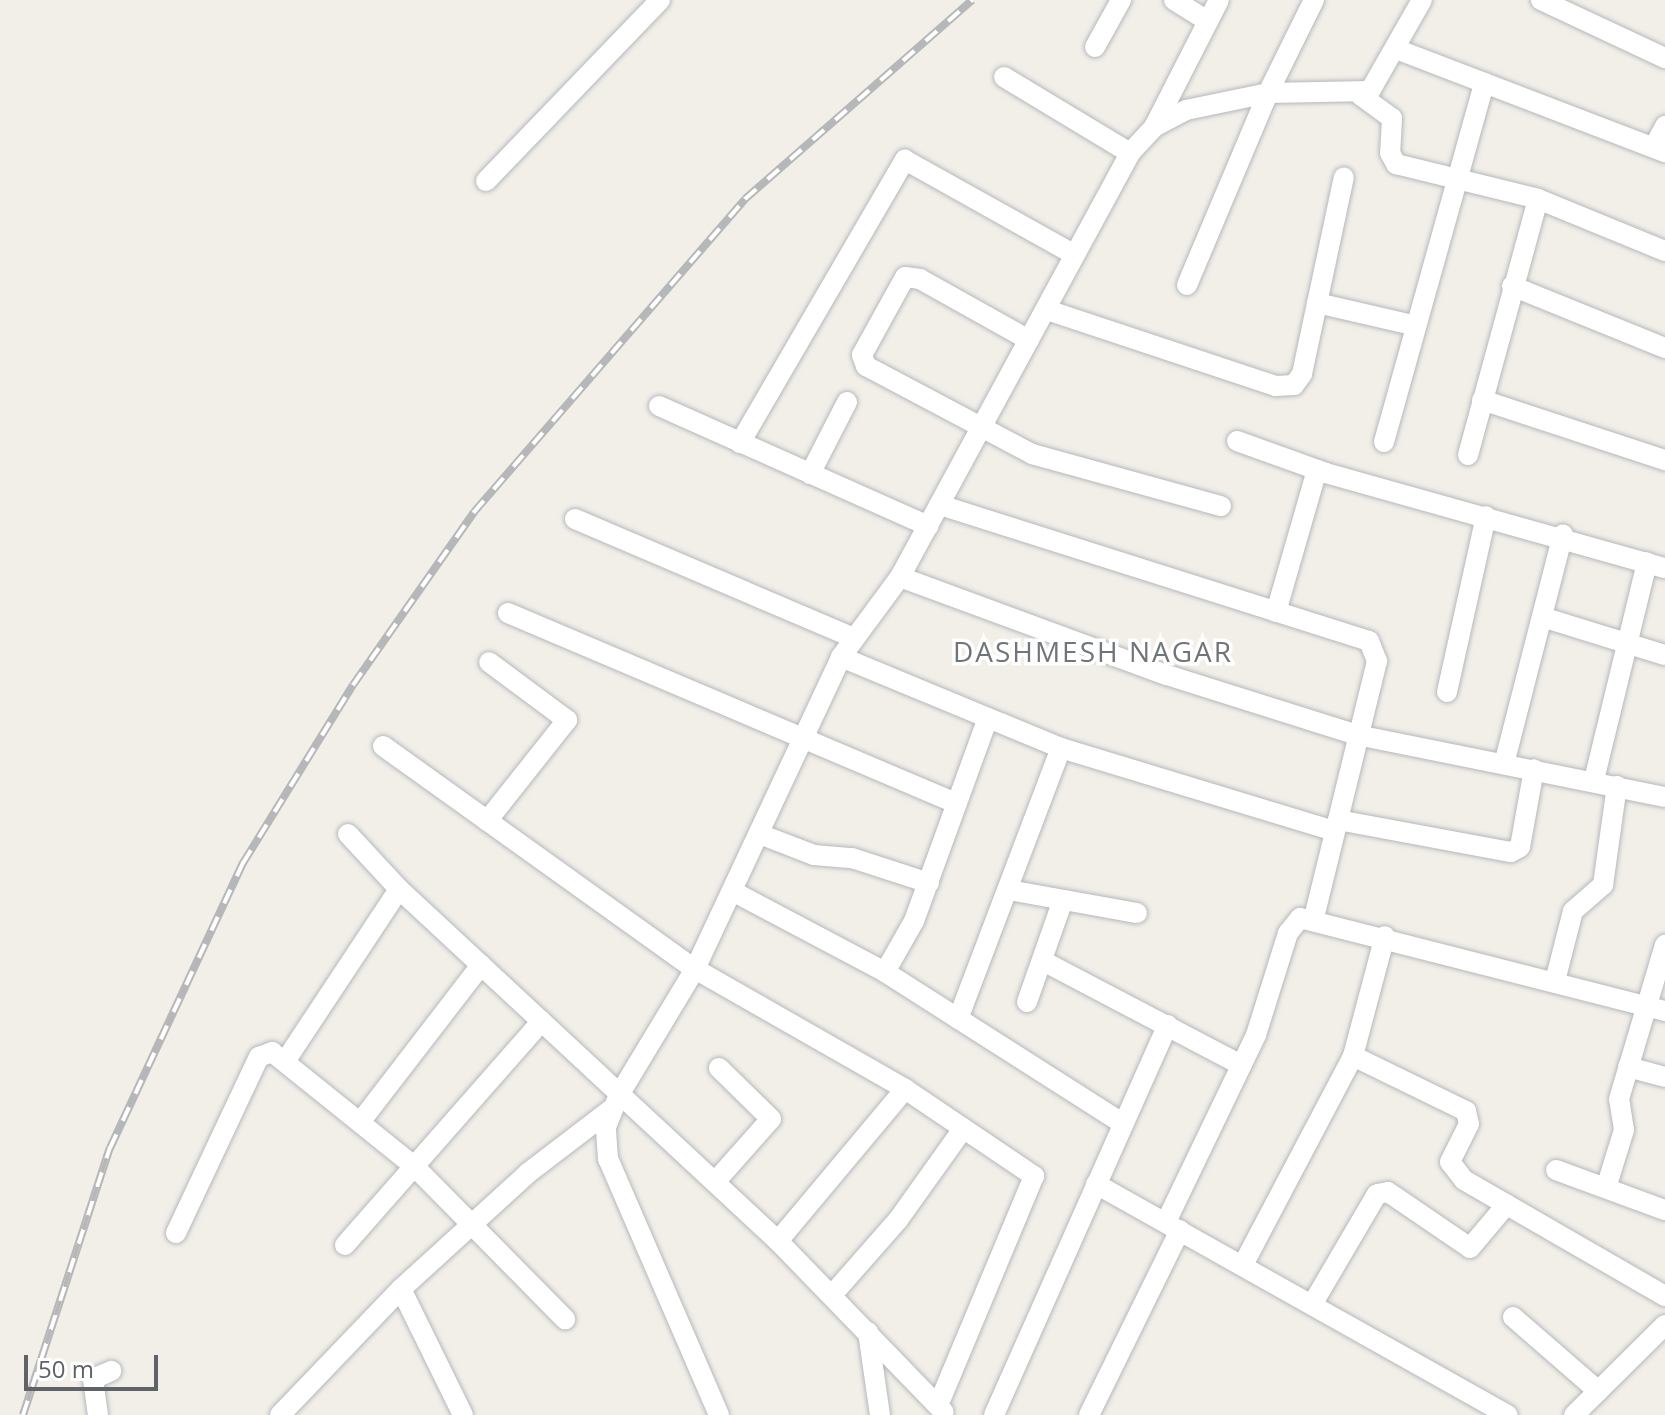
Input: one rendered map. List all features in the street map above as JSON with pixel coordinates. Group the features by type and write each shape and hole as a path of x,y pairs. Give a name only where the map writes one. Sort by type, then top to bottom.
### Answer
{"street":[{"path":"486,181 660,0"},
{"path":"1095,47 1121,0"},
{"path":"1174,0 1208,21"},
{"path":"719,1415 608,1159 606,1127 616,1102 695,969 734,892 841,657 900,577 978,430 1047,310 1073,254 1130,153 1154,127 1219,0"},
{"path":"1187,285 1268,93 1314,0"},
{"path":"1360,95 1378,83 1422,0"},
{"path":"1541,0 1665,58"},
{"path":"1396,49 1660,149 1665,126"},
{"path":"1004,77 1130,153"},
{"path":"1384,442 1412,325 1484,83"},
{"path":"1154,127 1186,110 1268,93 1360,95 1392,118 1392,162 1538,199 1665,251"},
{"path":"740,443 905,160 921,164 1073,254"},
{"path":"1047,310 1285,387 1302,374 1344,177"},
{"path":"1468,455 1538,199"},
{"path":"1029,340 920,279 900,280 862,362 978,430 1055,462 1221,506"},
{"path":"1512,286 1665,348"},
{"path":"1317,303 1412,325"},
{"path":"1482,400 1665,460"},
{"path":"810,474 847,402"},
{"path":"659,406 929,526"},
{"path":"1237,441 1317,470 1563,534 1656,565 1629,643 1594,780"},
{"path":"1276,612 1317,470"},
{"path":"940,505 1276,612 1374,648 1377,661 1314,917"},
{"path":"1447,692 1486,516"},
{"path":"575,519 854,638"},
{"path":"1504,764 1563,534"},
{"path":"900,577 1167,675 1357,735 1594,780 1665,797"},
{"path":"508,613 802,741 956,803"},
{"path":"1542,617 1665,655"},
{"path":"841,657 1061,748 1336,825 1511,852 1520,847 1534,769"},
{"path":"487,821 567,720 489,662"},
{"path":"885,972 929,883 988,718"},
{"path":"348,834 399,889 542,1021 616,1102 715,1182 778,1241 942,1410 1034,1186 1029,1172 905,1089 695,969 383,746"},
{"path":"958,1019 1061,748"},
{"path":"1555,981 1573,911 1603,885 1617,786"},
{"path":"762,835 814,855 852,858 929,883"},
{"path":"286,1060 399,889"},
{"path":"1009,890 1137,913"},
{"path":"734,892 885,972 1122,1123"},
{"path":"1027,1002 1063,900"},
{"path":"1089,1415 1241,1065 1288,933 1300,918 1314,917 1665,1011"},
{"path":"1244,1263 1353,1056 1385,936"},
{"path":"1606,1188 1624,1130 1619,1106 1628,1067 1644,1005 1665,945"},
{"path":"1043,961 1241,1065"},
{"path":"361,1121 481,965"},
{"path":"345,1245 542,1021"},
{"path":"994,1415 1168,1025"},
{"path":"176,1233 259,1057 272,1052 286,1060 415,1167 565,1319"},
{"path":"1353,1056 1461,1106 1469,1124 1451,1169 1665,1296"},
{"path":"1628,1067 1665,1077"},
{"path":"715,1182 771,1119 719,1068"},
{"path":"778,1241 905,1089"},
{"path":"280,1415 401,1289 616,1102"},
{"path":"832,1295 898,1220 963,1129"},
{"path":"1556,1170 1665,1210"},
{"path":"1096,1184 1244,1263 1508,1415"},
{"path":"1313,1303 1377,1194 1388,1192 1470,1248 1507,1204"},
{"path":"401,1289 463,1415"},
{"path":"1513,1317 1598,1391"},
{"path":"1574,1415 1665,1325"},
{"path":"868,1332 880,1415"},
{"path":"98,1415 93,1379 111,1371"}],"railway":[{"path":"23,1415 110,1148 243,863 353,685 474,512 745,199 972,0"}],"district":[{"name":"DASHMESH NAGAR","path":"1093,651"}]}
